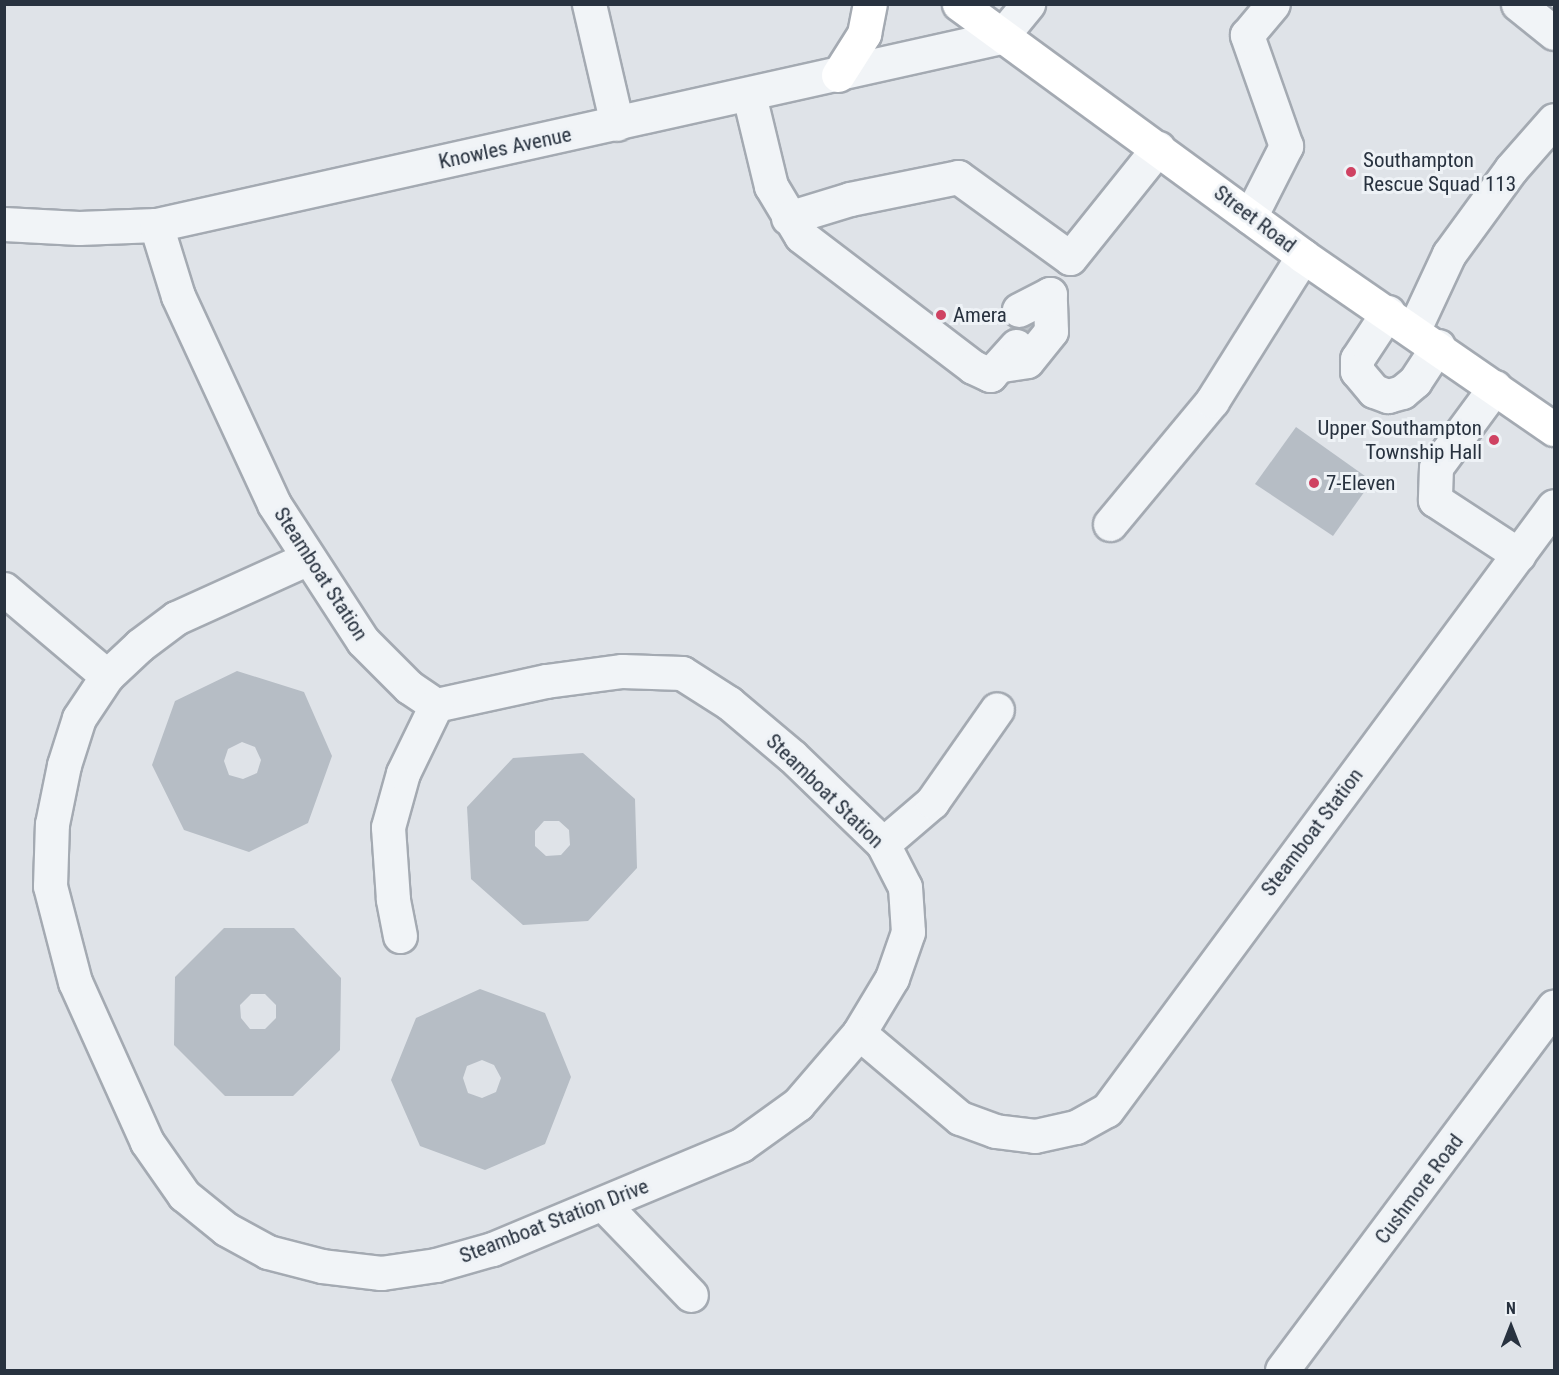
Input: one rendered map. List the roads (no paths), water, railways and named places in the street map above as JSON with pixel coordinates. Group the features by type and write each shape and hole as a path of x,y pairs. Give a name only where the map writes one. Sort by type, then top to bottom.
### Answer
{"main road":[{"path":"838,75 864,34 870,4"},
{"name":"Street Road","path":"959,4 1001,37 1158,148 1303,256 1413,329 1554,429"}],"street":[{"path":"590,4 617,124"},
{"path":"1001,37 1028,4"},
{"path":"1250,217 1286,146 1247,35 1273,4"},
{"path":"1518,4 1554,33"},
{"name":"Knowles Avenue","path":"4,224 79,228 156,225 749,95 1001,37"},
{"path":"749,95 771,186 788,218 801,236 973,367 990,375 1006,349 1027,362 1051,331 1035,308 1070,258 1158,148"},
{"path":"1413,329 1449,254 1511,169 1554,120"},
{"path":"788,218 850,199 958,177 1070,258"},
{"name":"Steamboat Station","path":"156,225 178,296 274,504 306,559 363,641 409,687 436,705 546,681 622,671 681,673 729,703 792,756 883,844 905,887 908,932 892,978 859,1033 960,1118 995,1131 1035,1136 1077,1127 1107,1110 1554,506"},
{"path":"1110,524 1212,401 1303,256"},
{"path":"1495,387 1436,466 1435,500 1518,555"},
{"name":"Steamboat Station Drive","path":"306,559 176,618 140,645 107,676 79,718 64,765 52,824 50,886 80,993 147,1142 184,1195 226,1229 268,1252 322,1266 381,1273 436,1265 492,1249 604,1205 741,1145 798,1104 859,1033"},
{"path":"4,589 107,676"},
{"path":"400,936 393,899 388,827 403,773 436,705"},
{"path":"883,844 932,802 997,709"},
{"name":"Cushmore Road","path":"1282,1371 1554,1007"},
{"path":"604,1205 691,1295"}],"tunnel":[{"path":"1016,346 1036,320"}],"place":[{"name":"Southampton Rescue Squad 113","path":"1351,172"},
{"name":"Amera","path":"941,315"},
{"name":"Upper Southampton Township Hall","path":"1494,440"},
{"name":"7-Eleven","path":"1314,483"}]}
